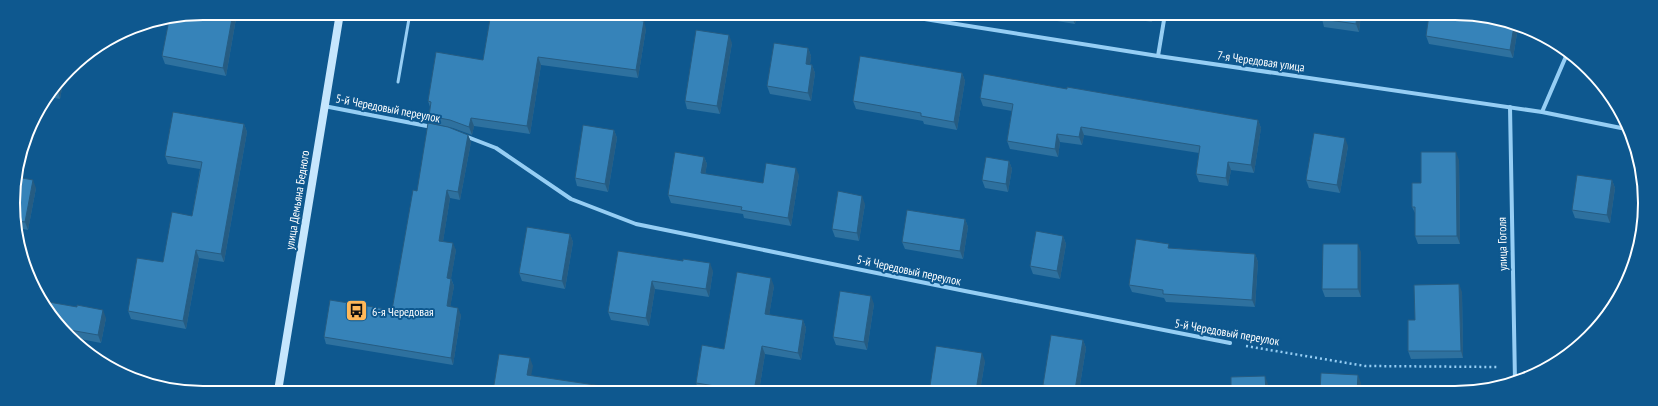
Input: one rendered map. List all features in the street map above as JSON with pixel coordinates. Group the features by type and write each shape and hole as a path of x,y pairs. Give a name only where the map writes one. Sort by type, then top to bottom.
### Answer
{"main road":[{"name":"улица Демьяна Бедного","path":"279,386 339,20"}],"street":[{"name":"7-я Чередовая улица","path":"931,20 1158,56 1542,112 1622,128"},
{"path":"1158,56 1164,20"},
{"path":"1542,112 1565,58"},
{"name":"5-й Чередовый переулок","path":"324,106 437,128"},
{"name":"улица Гоголя","path":"1510,107 1515,376"},
{"name":"5-й Чередовый переулок","path":"459,134 496,148 571,199 636,224 1230,343"}],"lane":[{"path":"398,82 409,20"}],"path":[{"name":"5-й Чередовый переулок","path":"1230,343 1365,366 1514,367"}],"building":[{"path":"191,20 232,20 223,68 162,56 168,24"},
{"path":"490,20 644,21 636,70 538,57 527,126 471,118 469,127 450,120 429,116 431,102 428,101 436,52 483,60"},
{"path":"1329,20 1356,20 1356,24"},
{"path":"1428,20 1467,20 1502,26 1513,30 1510,50 1426,36"},
{"path":"696,30 729,35 717,106 685,101"},
{"path":"774,43 808,48 806,64 812,65 808,93 767,86"},
{"path":"860,56 962,73 954,122 921,116 921,113 853,101"},
{"path":"984,74 1258,120 1251,165 1228,162 1226,178 1196,174 1200,146 1081,127 1079,137 1057,134 1055,149 1007,141 1013,104 980,98"},
{"path":"173,112 244,124 221,254 196,250 183,321 128,311 137,258 163,262 172,212 192,216 202,162 165,156"},
{"path":"428,123 448,127 468,135 458,192 447,190 439,241 453,243 447,278 451,279 447,306 458,308 451,358 324,337 330,300 392,310 413,190 417,191"},
{"path":"583,125 614,130 605,184 575,178"},
{"path":"1314,133 1345,138 1337,185 1306,180"},
{"path":"675,152 704,157 701,173 763,183 766,163 796,168 788,218 741,210 742,207 668,195"},
{"path":"1421,152 1456,152 1457,236 1415,236 1415,207 1412,207 1412,183 1421,183"},
{"path":"986,157 1009,161 1006,184 982,180"},
{"path":"1577,175 1612,180 1607,215 1572,210"},
{"path":"22,178 33,180 25,222 21,222 20,215 20,191"},
{"path":"838,191 862,196 857,233 832,229"},
{"path":"907,210 965,219 960,251 902,242"},
{"path":"527,227 570,234 562,281 519,273"},
{"path":"1036,231 1063,236 1057,271 1030,266"},
{"path":"1136,239 1169,244 1168,248 1255,254 1252,300 1163,294 1163,290 1129,285"},
{"path":"1323,244 1358,244 1358,289 1322,289"},
{"path":"618,251 683,261 683,259 710,263 706,289 652,281 646,318 608,312"},
{"path":"737,272 771,278 765,314 803,320 798,353 762,346 755,386 715,386 696,383 702,345 724,349"},
{"path":"1459,284 1461,351 1408,351 1408,320 1415,320 1414,285"},
{"path":"840,291 871,296 864,342 833,337"},
{"path":"49,302 103,310 98,335 72,330 65,324"},
{"path":"1051,335 1083,340 1076,386 1043,385"},
{"path":"936,346 982,353 977,386 930,386"},
{"path":"499,354 530,358 527,375 602,386 494,386"},
{"path":"1321,373 1358,375 1357,386 1320,386"},
{"path":"1265,376 1266,386 1231,386 1231,377"}],"place":[{"name":"6-я Чередовая","path":"357,311"}]}
